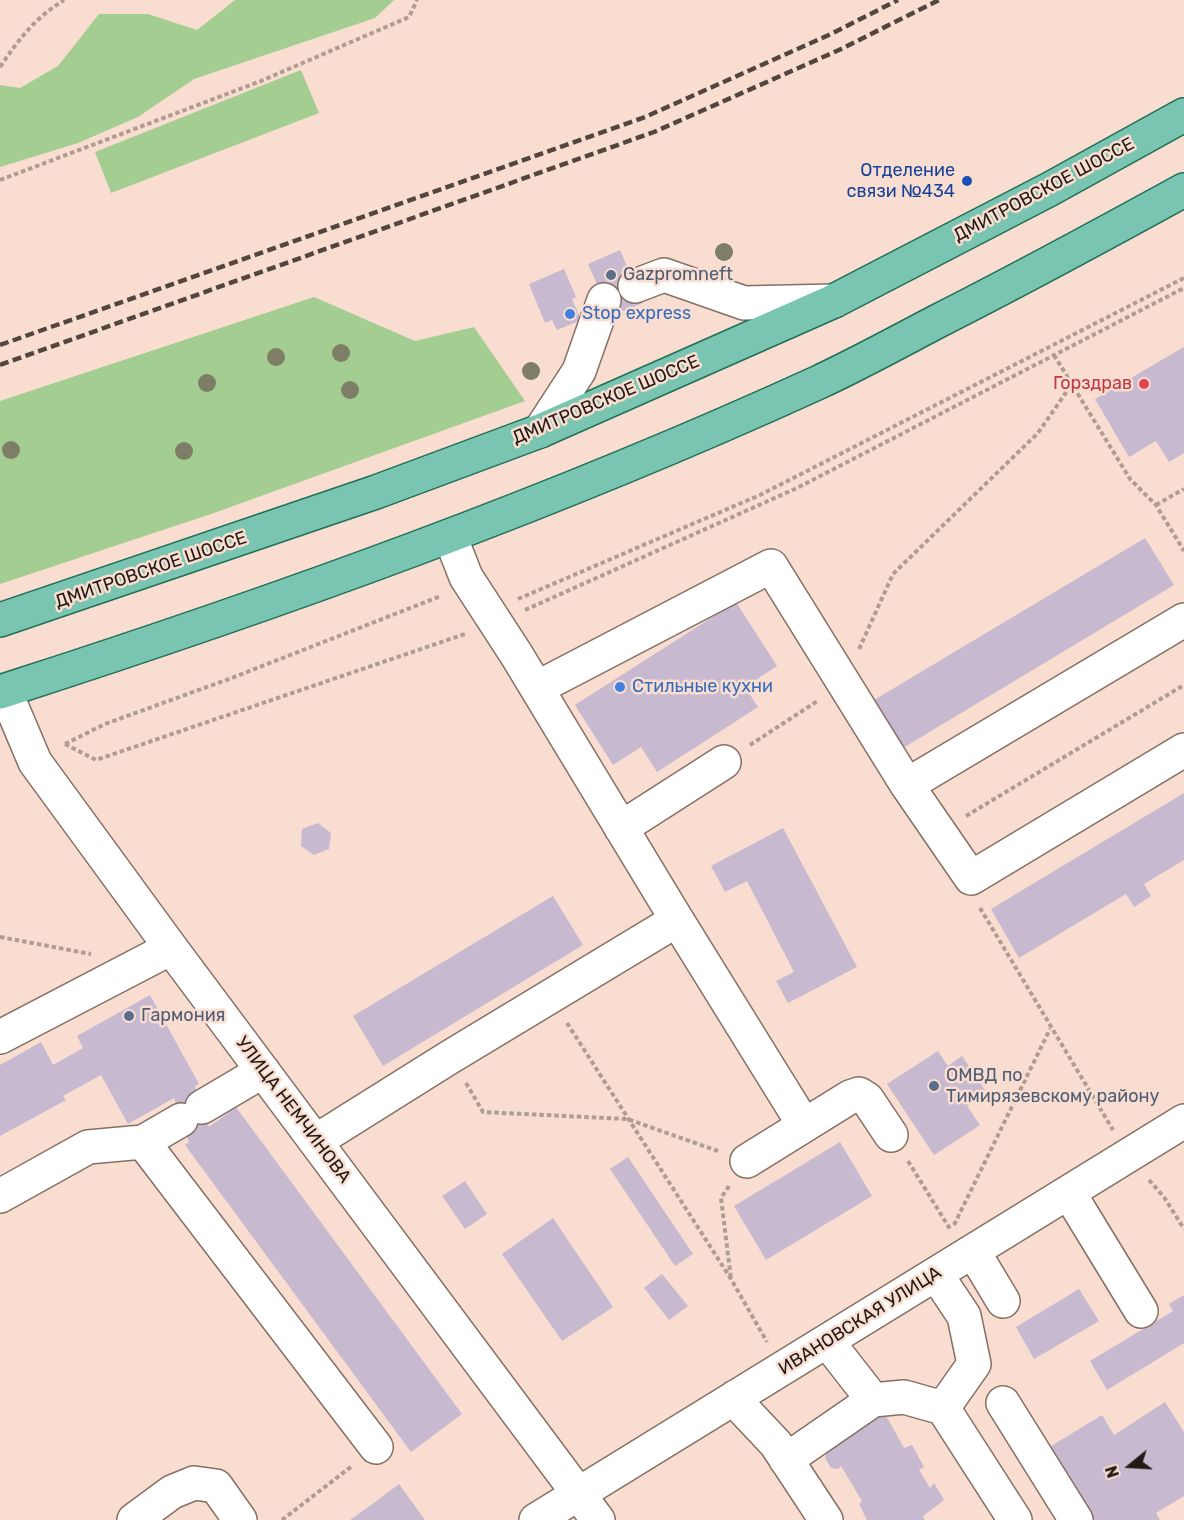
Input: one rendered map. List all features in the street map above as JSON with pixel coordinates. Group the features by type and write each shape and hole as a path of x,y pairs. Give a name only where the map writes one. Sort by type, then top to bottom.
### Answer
{"main road":[{"name":"ДМИТРОВСКОЕ ШОССЕ","path":"0,620 156,569 376,492 540,431 834,301 1050,189 1184,115"},
{"path":"3,692 177,635 450,536 565,491 819,382 1036,270 1184,190"}],"street":[{"path":"635,286 664,275 744,303 834,301"},
{"path":"540,431 579,371 604,300"},
{"path":"450,536 466,577 497,623 804,1125"},
{"path":"537,688 771,566 907,785 971,878 1184,750"},
{"path":"907,785 1184,620"},
{"name":"УЛИЦА НЕМЧИНОВА","path":"3,692 35,762 158,956 263,1071 598,1520"},
{"path":"621,828 724,762"},
{"path":"316,1141 677,920"},
{"path":"0,1037 158,956"},
{"path":"0,1196 88,1147 143,1142 263,1071"},
{"path":"747,1161 850,1097 859,1094 867,1099 891,1135"},
{"name":"ИВАНОВСКАЯ УЛИЦА","path":"536,1520 1184,1121"},
{"path":"143,1142 376,1447"},
{"path":"1069,1193 1141,1311"},
{"path":"973,1251 1003,1301"},
{"path":"936,1274 964,1317 974,1364 943,1407"},
{"path":"827,1341 873,1400"},
{"path":"735,1397 776,1444 825,1520"},
{"path":"786,1460 873,1400 904,1397 943,1407 1015,1520"},
{"path":"1003,1403 1073,1519"},
{"path":"134,1520 172,1492 194,1483 216,1486 240,1520"}],"path":[{"path":"0,67 21,36 50,9 64,0"},
{"path":"0,180 262,83 409,17 417,0"},
{"path":"1184,278 760,495 519,599 456,590 229,679 105,724 65,744 96,760 497,623 797,488 1184,288"},
{"path":"1054,355 1131,479 1156,505 1184,550"},
{"path":"724,762 844,683 893,574 1038,433 1072,384"},
{"path":"1156,505 1184,489"},
{"path":"939,832 1184,685"},
{"path":"971,878 980,909 1114,1134"},
{"path":"0,937 158,956"},
{"path":"550,996 731,1279 770,1346"},
{"path":"891,1135 951,1231 1050,1029"},
{"path":"450,1057 483,1112 627,1119 747,1161 721,1198 731,1279"},
{"path":"1144,1173 1164,1197 1184,1229"},
{"path":"282,1520 376,1447"}],"green space":[{"path":"235,0 394,0 375,18 194,79 138,117 78,143 0,167 0,85 20,88 58,66 99,14 148,14 197,30"},
{"path":"301,70 319,113 111,193 95,152"},
{"path":"314,297 415,341 474,327 525,401 211,514 0,584 0,401"}],"building":[{"name":"Gazpromneft","path":"620,250 643,303 611,316 588,264"},
{"path":"564,269 576,297 572,299 581,320 557,330 552,320 545,323 529,284"},
{"path":"1184,347 1184,453 1169,462 1156,441 1129,457 1095,399"},
{"path":"1145,538 1174,585 898,751 869,703"},
{"path":"736,602 777,666 745,687 758,707 657,772 641,747 613,765 575,705"},
{"path":"1184,793 1184,860 1144,884 1151,896 1134,907 1126,894 1019,958 991,909"},
{"path":"318,823 331,833 329,849 314,855 301,846 302,829"},
{"path":"783,828 857,967 788,1003 776,981 794,972 747,881 725,892 711,866"},
{"path":"553,896 583,945 383,1066 353,1016"},
{"path":"150,995 199,1084 195,1086 209,1127 236,1107 462,1414 411,1452 185,1145 189,1142 174,1098 128,1124 101,1075 63,1096 66,1100 0,1136 0,1065 41,1042 53,1065 83,1048 77,1036"},
{"path":"938,1051 948,1066 962,1056 987,1093 967,1106 980,1125 934,1155 887,1084"},
{"path":"840,1142 872,1196 766,1260 734,1206"},
{"path":"628,1157 693,1254 675,1266 610,1169"},
{"path":"465,1181 487,1214 465,1229 442,1196"},
{"path":"553,1218 613,1307 562,1341 502,1254"},
{"path":"662,1274 688,1306 669,1320 644,1288"},
{"path":"1079,1289 1099,1321 1034,1359 1016,1327"},
{"path":"1184,1295 1184,1343 1107,1390 1090,1361 1173,1311 1169,1304"},
{"path":"1165,1402 1184,1432 1184,1496 1156,1513 1160,1520 1093,1520 1048,1448 1102,1415 1114,1435"},
{"path":"885,1414 904,1448 912,1445 924,1467 919,1470 930,1488 934,1483 944,1500 923,1516 925,1520 867,1520 859,1504 862,1501 841,1466 838,1469 831,1468 825,1458 828,1449"},
{"path":"399,1484 425,1520 350,1520 371,1505"}],"railway":[{"path":"0,345 645,117 831,34 898,0"},
{"path":"0,365 654,132 839,50 939,0"}],"place":[{"name":"Отделение связи №434","path":"967,181"},
{"name":"Gazpromneft","path":"611,275"},
{"name":"Stop express","path":"570,314"},
{"name":"Горздрав","path":"1144,384"},
{"name":"Стильные кухни","path":"620,687"},
{"name":"Гармония","path":"129,1016"},
{"name":"ОМВД по Тимирязевскому району","path":"934,1086"}]}
